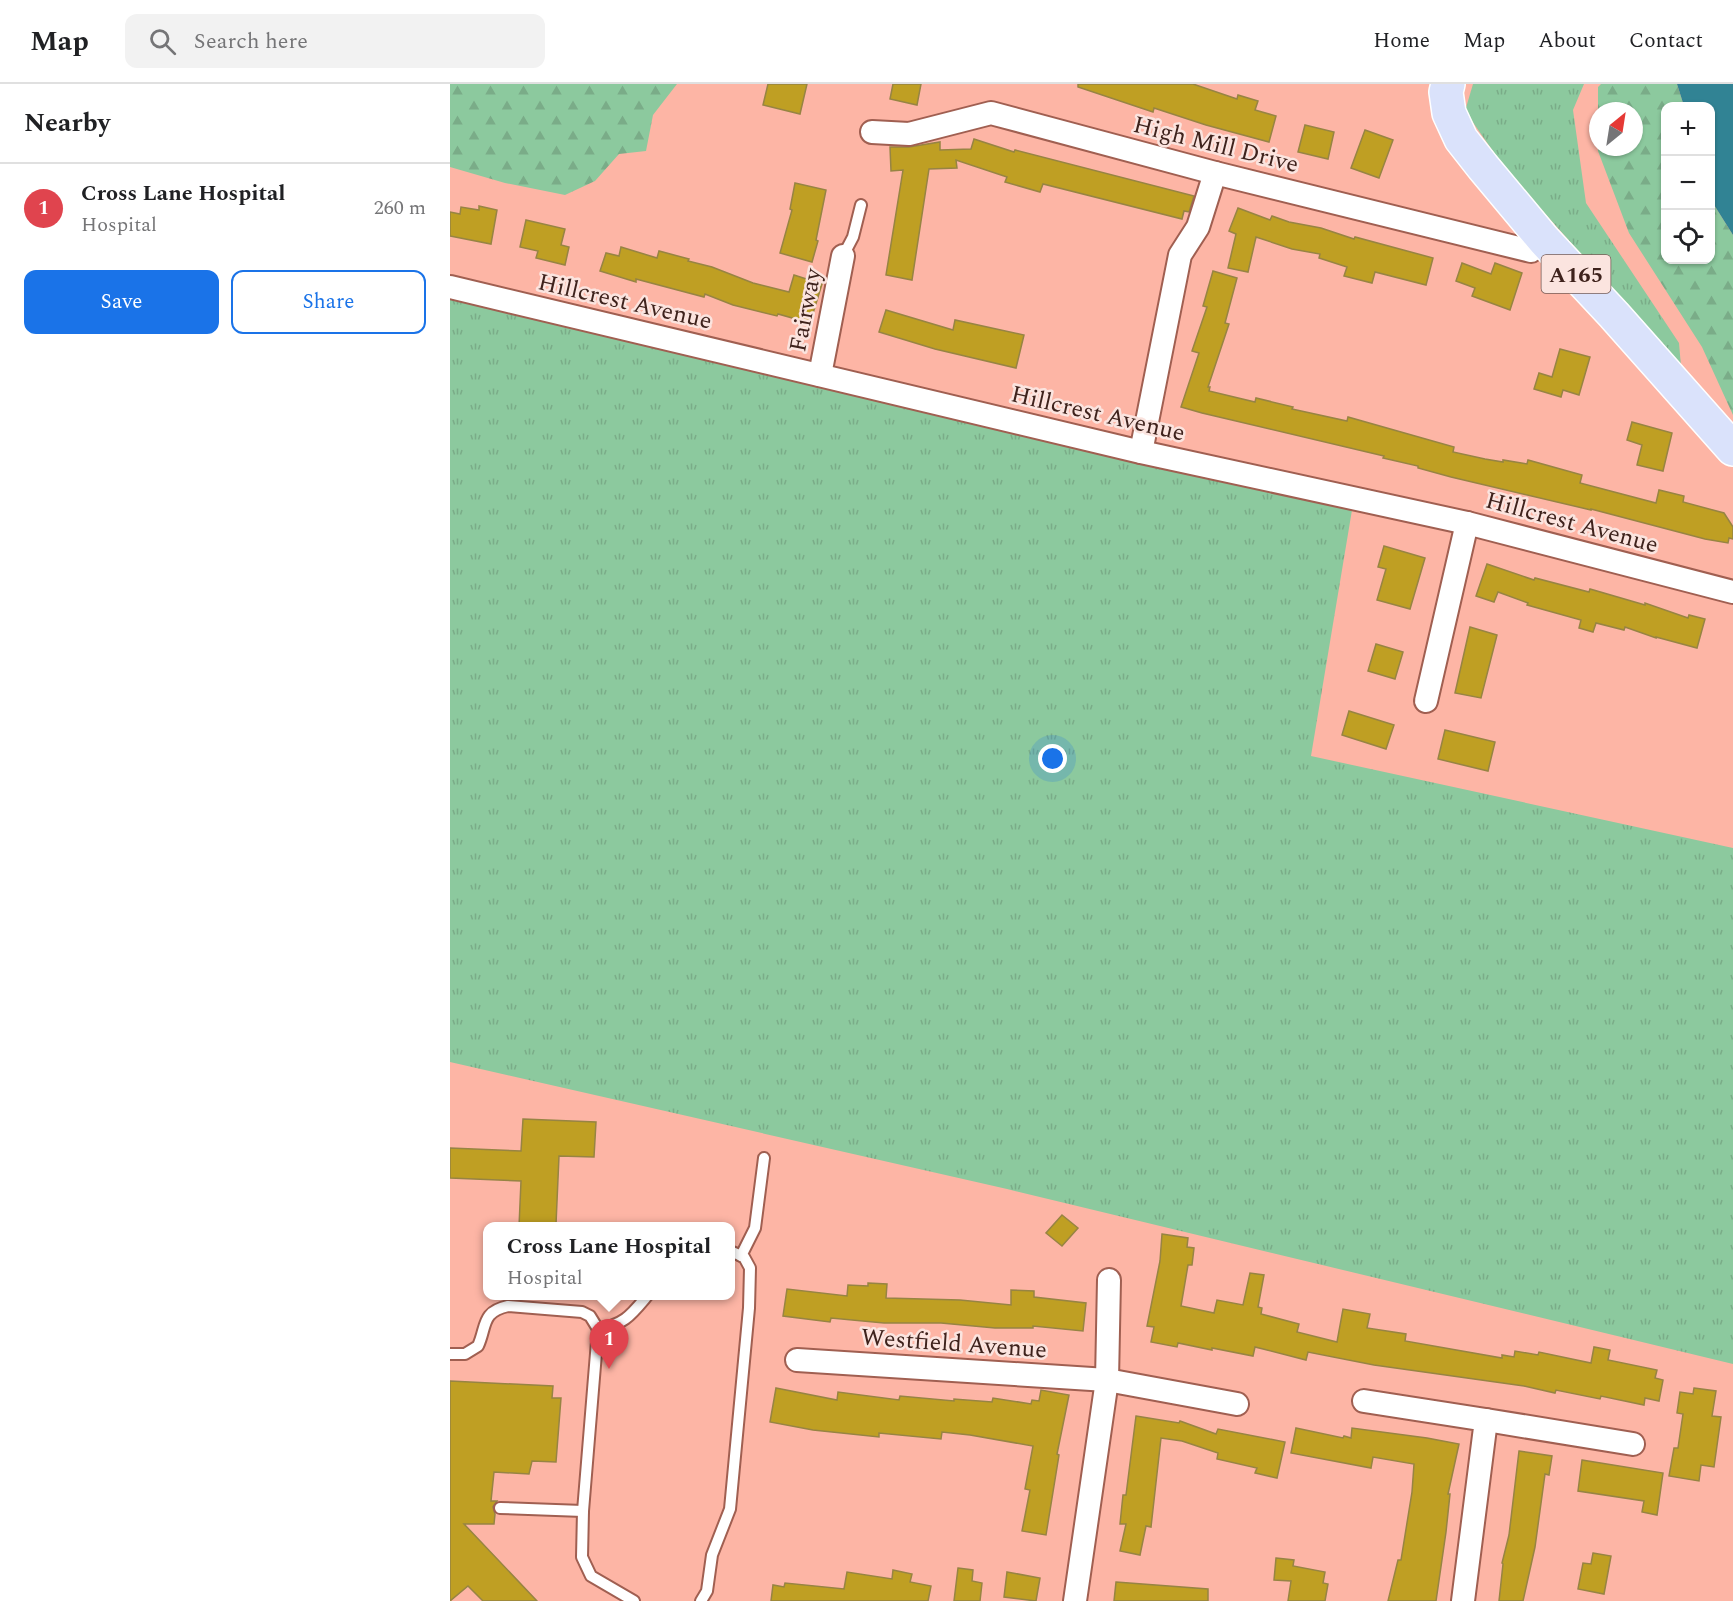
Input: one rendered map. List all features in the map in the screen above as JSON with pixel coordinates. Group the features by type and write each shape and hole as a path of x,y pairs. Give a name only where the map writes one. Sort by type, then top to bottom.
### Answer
{"main road":[{"name":"A165","path":"1448,84 1446,92 1449,113 1461,139 1544,240 1733,449"}],"street":[{"name":"High Mill Drive","path":"872,132 909,134 991,113 1215,173 1531,251 1544,240"},
{"path":"1141,452 1180,255 1198,227 1215,173"},
{"name":"Fairway","path":"820,375 843,256"},
{"name":"Hillcrest Avenue","path":"450,287 1141,452 1467,523 1733,592"},
{"path":"1426,701 1467,523"},
{"path":"1075,1601 1107,1380 1109,1280"},
{"name":"Westfield Avenue","path":"797,1360 1107,1380 1237,1404"},
{"path":"1364,1401 1632,1444"},
{"path":"1463,1601 1486,1420"}],"lane":[{"path":"843,256 853,237 861,205"},
{"path":"701,1601 707,1591 711,1555 730,1509 749,1308 750,1268 736,1253 755,1228 764,1158"},
{"path":"598,1329 616,1326 630,1316 644,1300"},
{"path":"450,1354 465,1354 478,1346 488,1316 498,1308 508,1306 582,1312 590,1316 598,1329 598,1351 593,1373 582,1557 591,1576 634,1601"},
{"path":"500,1508 583,1511"}],"green space":[{"path":"450,84 677,84 653,115 646,151 619,154 595,181 565,195 505,183 450,167"},
{"path":"1473,84 1584,84 1573,110 1586,203 1679,343 1681,366 1506,170 1465,111"},
{"path":"1601,84 1677,84 1683,102 1661,102 1661,264 1715,264 1715,206 1733,235 1733,415 1702,347 1629,233 1600,156 1643,156 1643,102 1598,102 1598,87"},
{"path":"450,287 1354,498 1311,756 1733,848 1733,1364 1007,1189 450,1062"}],"water":[{"path":"1677,84 1733,84 1733,235 1715,206 1715,102 1683,102"}],"building":[{"path":"768,84 807,84 800,114 763,105"},
{"path":"893,84 921,84 917,105 890,99"},
{"path":"1078,84 1193,84 1237,99 1238,95 1258,101 1255,110 1276,116 1269,142 1154,108 1153,112 1078,87"},
{"path":"1305,125 1334,132 1328,159 1298,152"},
{"path":"1365,130 1393,140 1379,178 1351,168"},
{"path":"974,139 1014,152 1015,150 1194,196 1189,212 1184,211 1182,219 1043,184 1040,192 1005,182 1007,177 956,160 957,168 929,169 912,280 886,275 903,170 891,171 890,147 909,147 940,142 940,150 971,149"},
{"path":"795,183 826,190 816,240 818,241 812,262 780,253 792,210 790,209"},
{"path":"479,206 497,210 491,244 450,236 450,212 460,214 461,207 479,210"},
{"path":"1238,208 1270,220 1272,216 1433,258 1426,285 1375,272 1372,283 1344,276 1347,267 1319,258 1320,254 1292,249 1256,237 1248,272 1228,268 1236,234 1229,231"},
{"path":"526,220 565,229 561,245 569,247 565,265 536,258 538,251 520,247"},
{"path":"621,247 657,258 659,251 689,259 688,261 712,267 753,283 789,292 794,275 822,284 810,323 733,305 705,294 704,297 636,279 636,282 600,271 606,253 619,256"},
{"path":"1462,263 1491,274 1495,263 1522,273 1510,310 1472,296 1475,288 1456,281"},
{"path":"1213,271 1237,278 1225,323 1229,324 1208,387 1210,387 1209,391 1255,402 1256,398 1293,407 1292,409 1347,421 1348,417 1454,447 1453,452 1485,459 1527,464 1528,460 1582,475 1580,483 1656,503 1659,490 1684,496 1683,502 1724,513 1733,527 1733,539 1729,538 1728,543 1705,539 1591,509 1451,477 1383,458 1384,456 1181,407 1199,353 1192,351 1207,307 1203,306"},
{"path":"886,310 953,330 955,320 1024,335 1016,368 935,349 879,332"},
{"path":"1560,349 1590,357 1579,395 1563,390 1561,397 1534,389 1539,373 1552,377"},
{"path":"1632,422 1672,433 1663,471 1637,465 1642,445 1627,440"},
{"path":"1384,546 1425,558 1410,609 1377,600 1386,569 1378,567"},
{"path":"1487,564 1534,580 1535,578 1589,592 1590,589 1645,605 1645,603 1688,618 1689,615 1705,619 1697,648 1656,638 1625,627 1624,630 1596,623 1593,632 1579,628 1581,620 1527,605 1528,603 1498,592 1494,602 1476,596"},
{"path":"1470,627 1497,635 1481,698 1455,693"},
{"path":"1376,644 1403,652 1395,679 1368,671"},
{"path":"1349,711 1394,725 1386,749 1342,735"},
{"path":"1445,730 1495,742 1488,771 1438,759"},
{"path":"523,1119 596,1122 594,1157 559,1156 556,1222 519,1222 521,1181 450,1178 450,1148 521,1151"},
{"path":"1062,1215 1078,1228 1062,1246 1046,1233"},
{"path":"1162,1234 1188,1238 1187,1247 1194,1248 1192,1265 1188,1265 1181,1306 1214,1313 1217,1300 1243,1305 1250,1273 1264,1275 1258,1307 1262,1308 1261,1314 1299,1324 1297,1332 1337,1342 1343,1309 1370,1314 1367,1328 1406,1334 1405,1341 1502,1358 1502,1355 1514,1357 1515,1351 1538,1355 1539,1352 1591,1363 1594,1347 1610,1350 1608,1360 1657,1370 1655,1378 1663,1380 1659,1401 1645,1398 1644,1405 1601,1396 1600,1399 1556,1390 1555,1393 1524,1386 1374,1365 1308,1352 1306,1360 1255,1347 1253,1356 1178,1343 1177,1347 1151,1342 1154,1327 1147,1326 1160,1261"},
{"path":"868,1283 887,1284 886,1298 960,1300 1011,1305 1011,1290 1034,1291 1034,1297 1086,1303 1083,1331 1033,1326 1033,1328 995,1328 831,1318 830,1322 783,1316 787,1289 847,1296 848,1285 868,1286"},
{"path":"450,1381 553,1386 552,1398 561,1398 556,1462 532,1461 529,1474 494,1472 491,1501 497,1501 493,1507 494,1524 464,1524 537,1601 483,1601 468,1586 450,1601"},
{"path":"776,1388 837,1400 838,1392 899,1400 900,1396 992,1402 993,1398 1031,1404 1032,1400 1039,1401 1041,1390 1069,1395 1057,1454 1059,1455 1046,1535 1022,1531 1030,1490 1025,1489 1033,1446 942,1432 941,1439 879,1433 879,1437 813,1430 770,1422"},
{"path":"1694,1388 1716,1391 1712,1416 1721,1417 1714,1467 1701,1465 1699,1481 1669,1476 1674,1448 1678,1448 1683,1414 1677,1413 1680,1392 1693,1394"},
{"path":"1136,1416 1179,1423 1180,1421 1216,1434 1218,1429 1285,1442 1277,1478 1255,1473 1257,1468 1217,1459 1218,1453 1182,1441 1161,1438 1151,1527 1146,1526 1140,1555 1120,1551 1126,1524 1120,1524 1123,1495 1126,1495"},
{"path":"1296,1428 1351,1438 1352,1428 1459,1444 1448,1494 1450,1494 1446,1532 1436,1601 1388,1601 1398,1560 1401,1560 1414,1464 1373,1457 1371,1468 1291,1453"},
{"path":"1519,1451 1552,1456 1549,1475 1545,1474 1535,1547 1523,1601 1499,1601 1502,1563 1509,1535"},
{"path":"1582,1460 1663,1473 1657,1515 1642,1512 1644,1501 1578,1491"},
{"path":"1593,1553 1611,1556 1604,1594 1578,1589 1583,1563 1591,1564"},
{"path":"1276,1558 1294,1560 1293,1566 1325,1572 1323,1583 1328,1584 1325,1601 1288,1601 1291,1581 1274,1580"},
{"path":"958,1568 973,1570 972,1581 982,1583 980,1601 954,1601"},
{"path":"893,1570 912,1574 910,1582 931,1586 928,1601 771,1601 773,1585 784,1587 785,1583 844,1589 847,1572 892,1579"},
{"path":"1007,1572 1040,1578 1036,1601 1004,1597"},
{"path":"1116,1582 1208,1589 1208,1601 1114,1601"}],"place":[{"name":"Cross Lane Hospital","path":"609,1369"}]}
